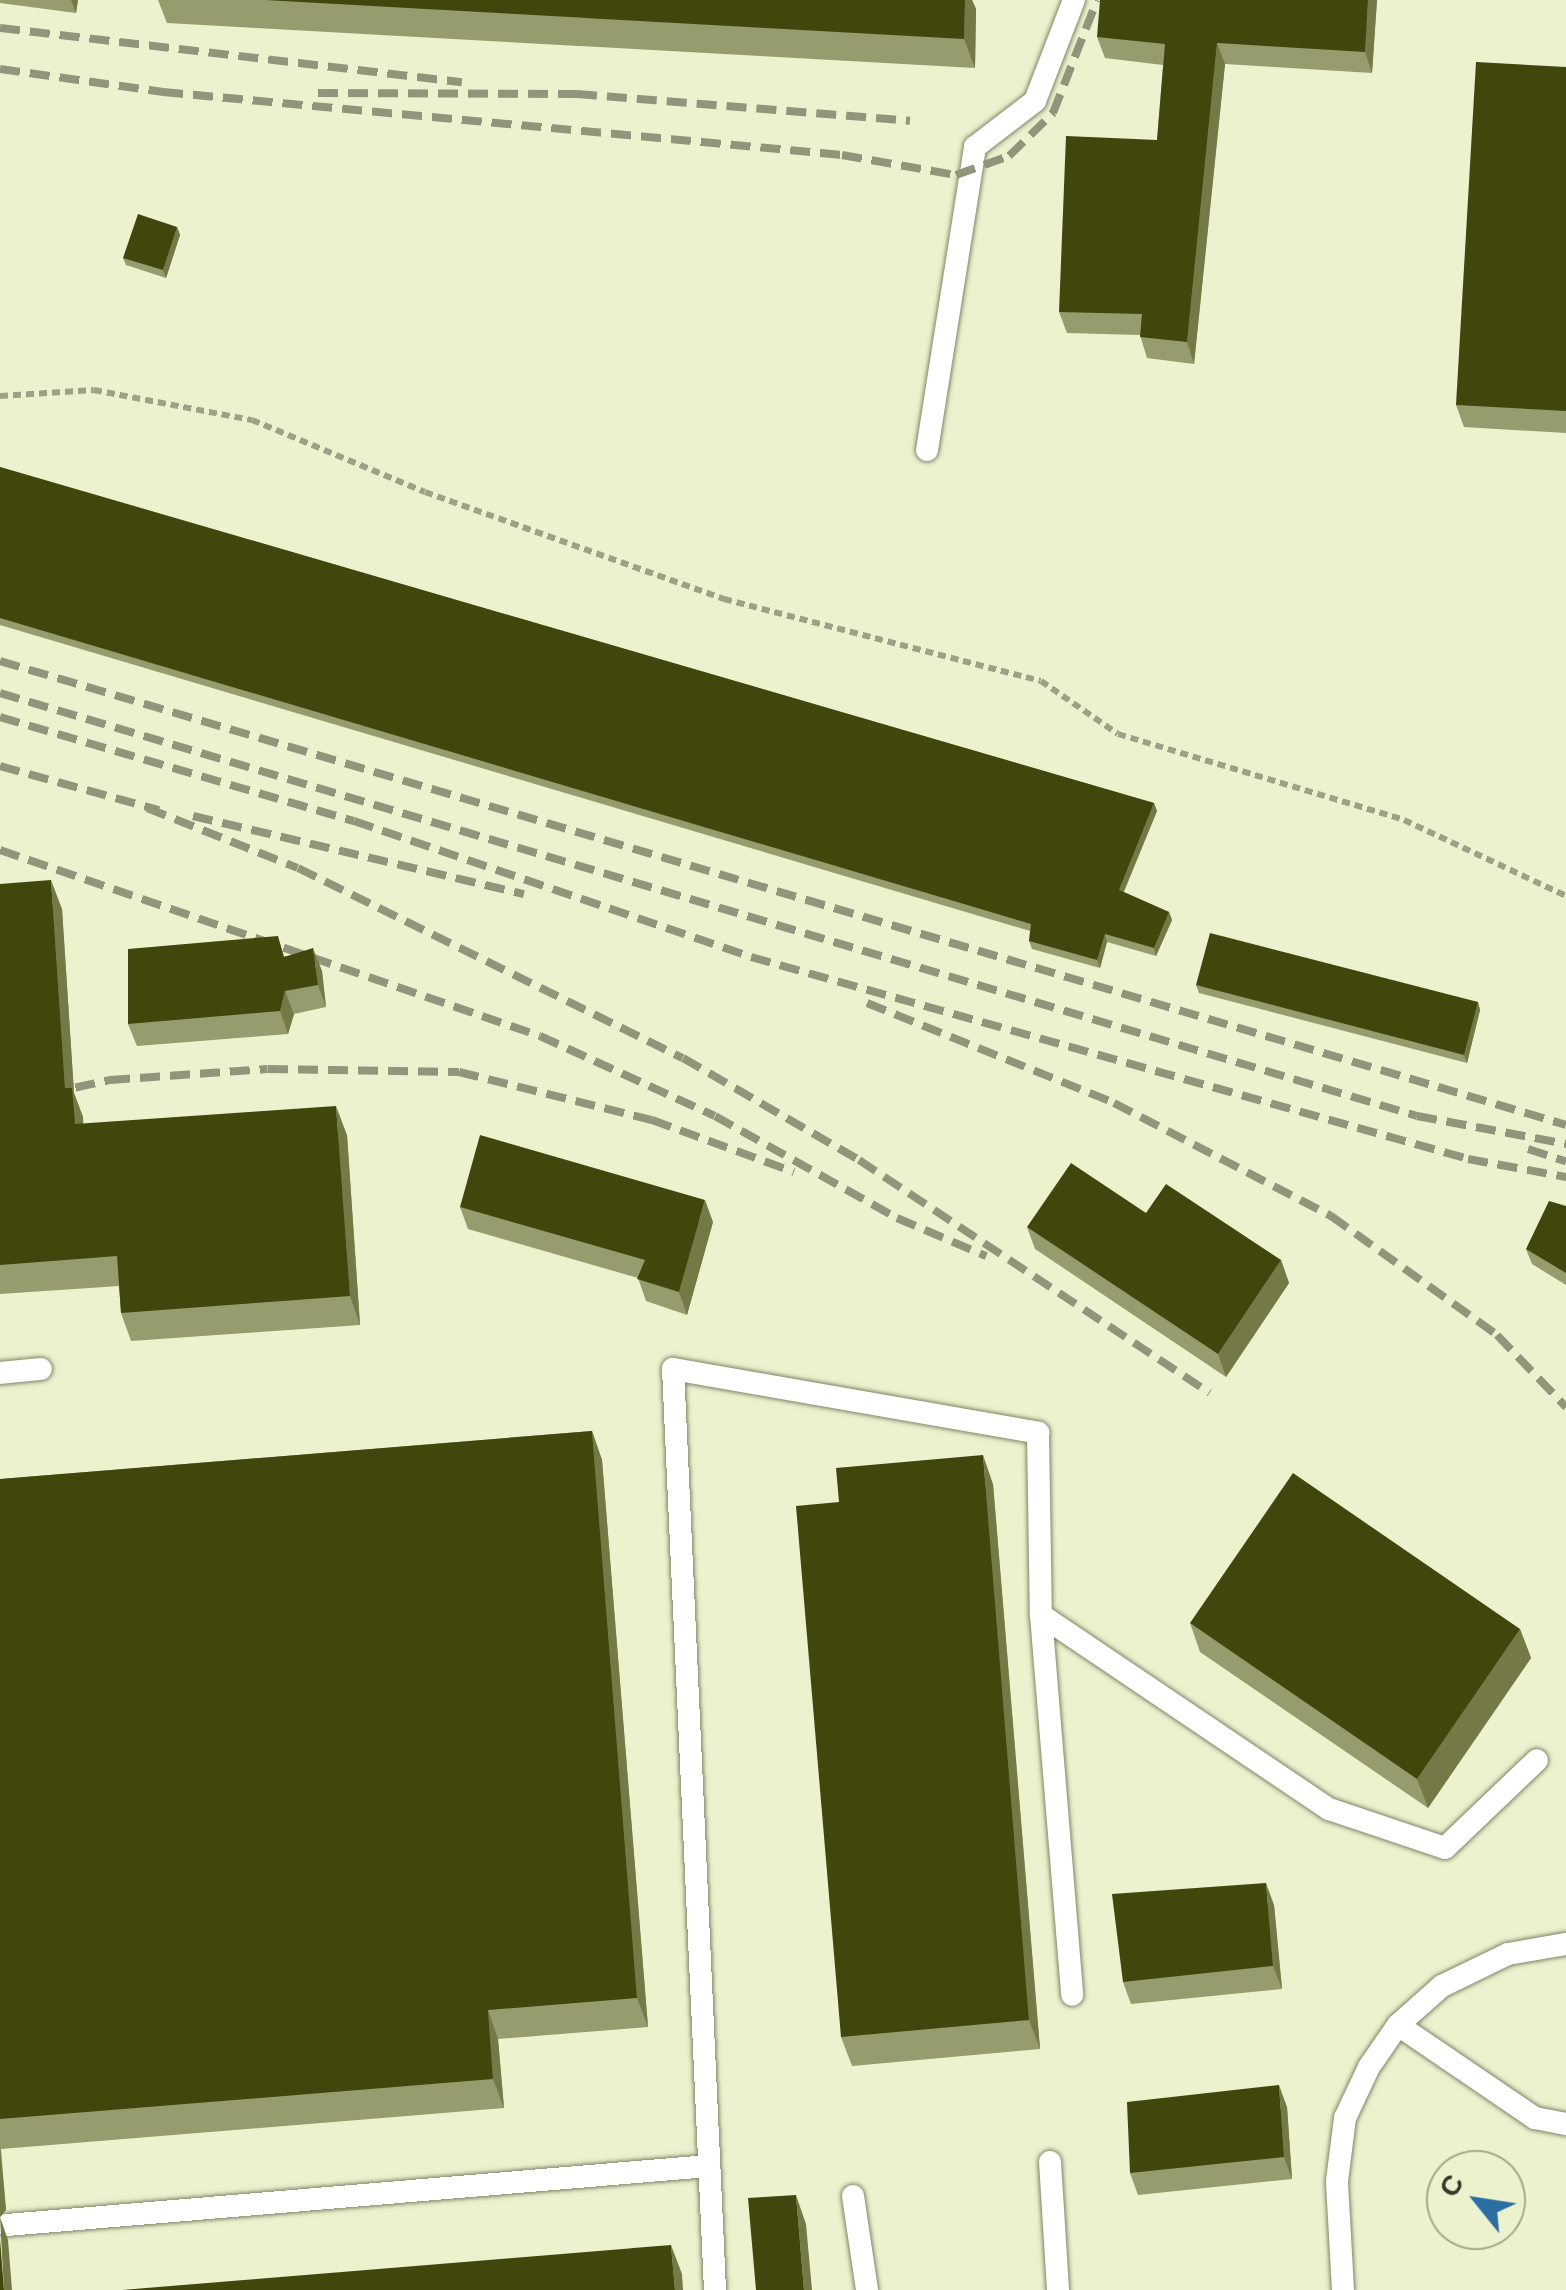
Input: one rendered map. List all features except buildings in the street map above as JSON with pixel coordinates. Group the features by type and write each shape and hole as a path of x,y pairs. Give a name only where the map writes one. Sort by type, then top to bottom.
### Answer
{"lane":[{"path":"927,450 975,147 1035,101 1074,0"},
{"path":"0,1374 41,1369"},
{"path":"715,2290 673,1369 1038,1433 1042,1615 1072,1995"},
{"path":"1042,1615 1329,1810 1444,1848 1537,1760"},
{"path":"1343,2290 1337,2180 1345,2118 1398,2025 1442,1986 1508,1954 1566,1944"},
{"path":"1398,2025 1535,2118 1566,2124"},
{"path":"1050,2162 1058,2290"},
{"path":"7,2225 708,2166"},
{"path":"853,2196 868,2290"}],"path":[{"path":"0,396 94,390 252,420 425,492 724,599 1041,681 1118,734 1404,820 1566,896"}],"railway":[{"path":"0,69 163,92 842,155 956,175 1009,156 1053,113 1097,0"},
{"path":"0,28 462,82"},
{"path":"318,93 577,94 910,121"},
{"path":"0,661 1566,1125"},
{"path":"0,693 1417,1116 1566,1144"},
{"path":"0,717 354,821 751,957 1468,1159 1566,1177"},
{"path":"0,766 159,810"},
{"path":"147,808 298,868 683,1058 859,1160 1210,1393"},
{"path":"193,816 524,894"},
{"path":"0,850 540,1036 715,1116 897,1218 986,1256"},
{"path":"867,1003 1114,1103 1331,1216 1497,1335 1566,1407"},
{"path":"46,1094 110,1080 268,1069 459,1072 652,1120 794,1172"},
{"path":"1528,1149 1566,1161"}]}
